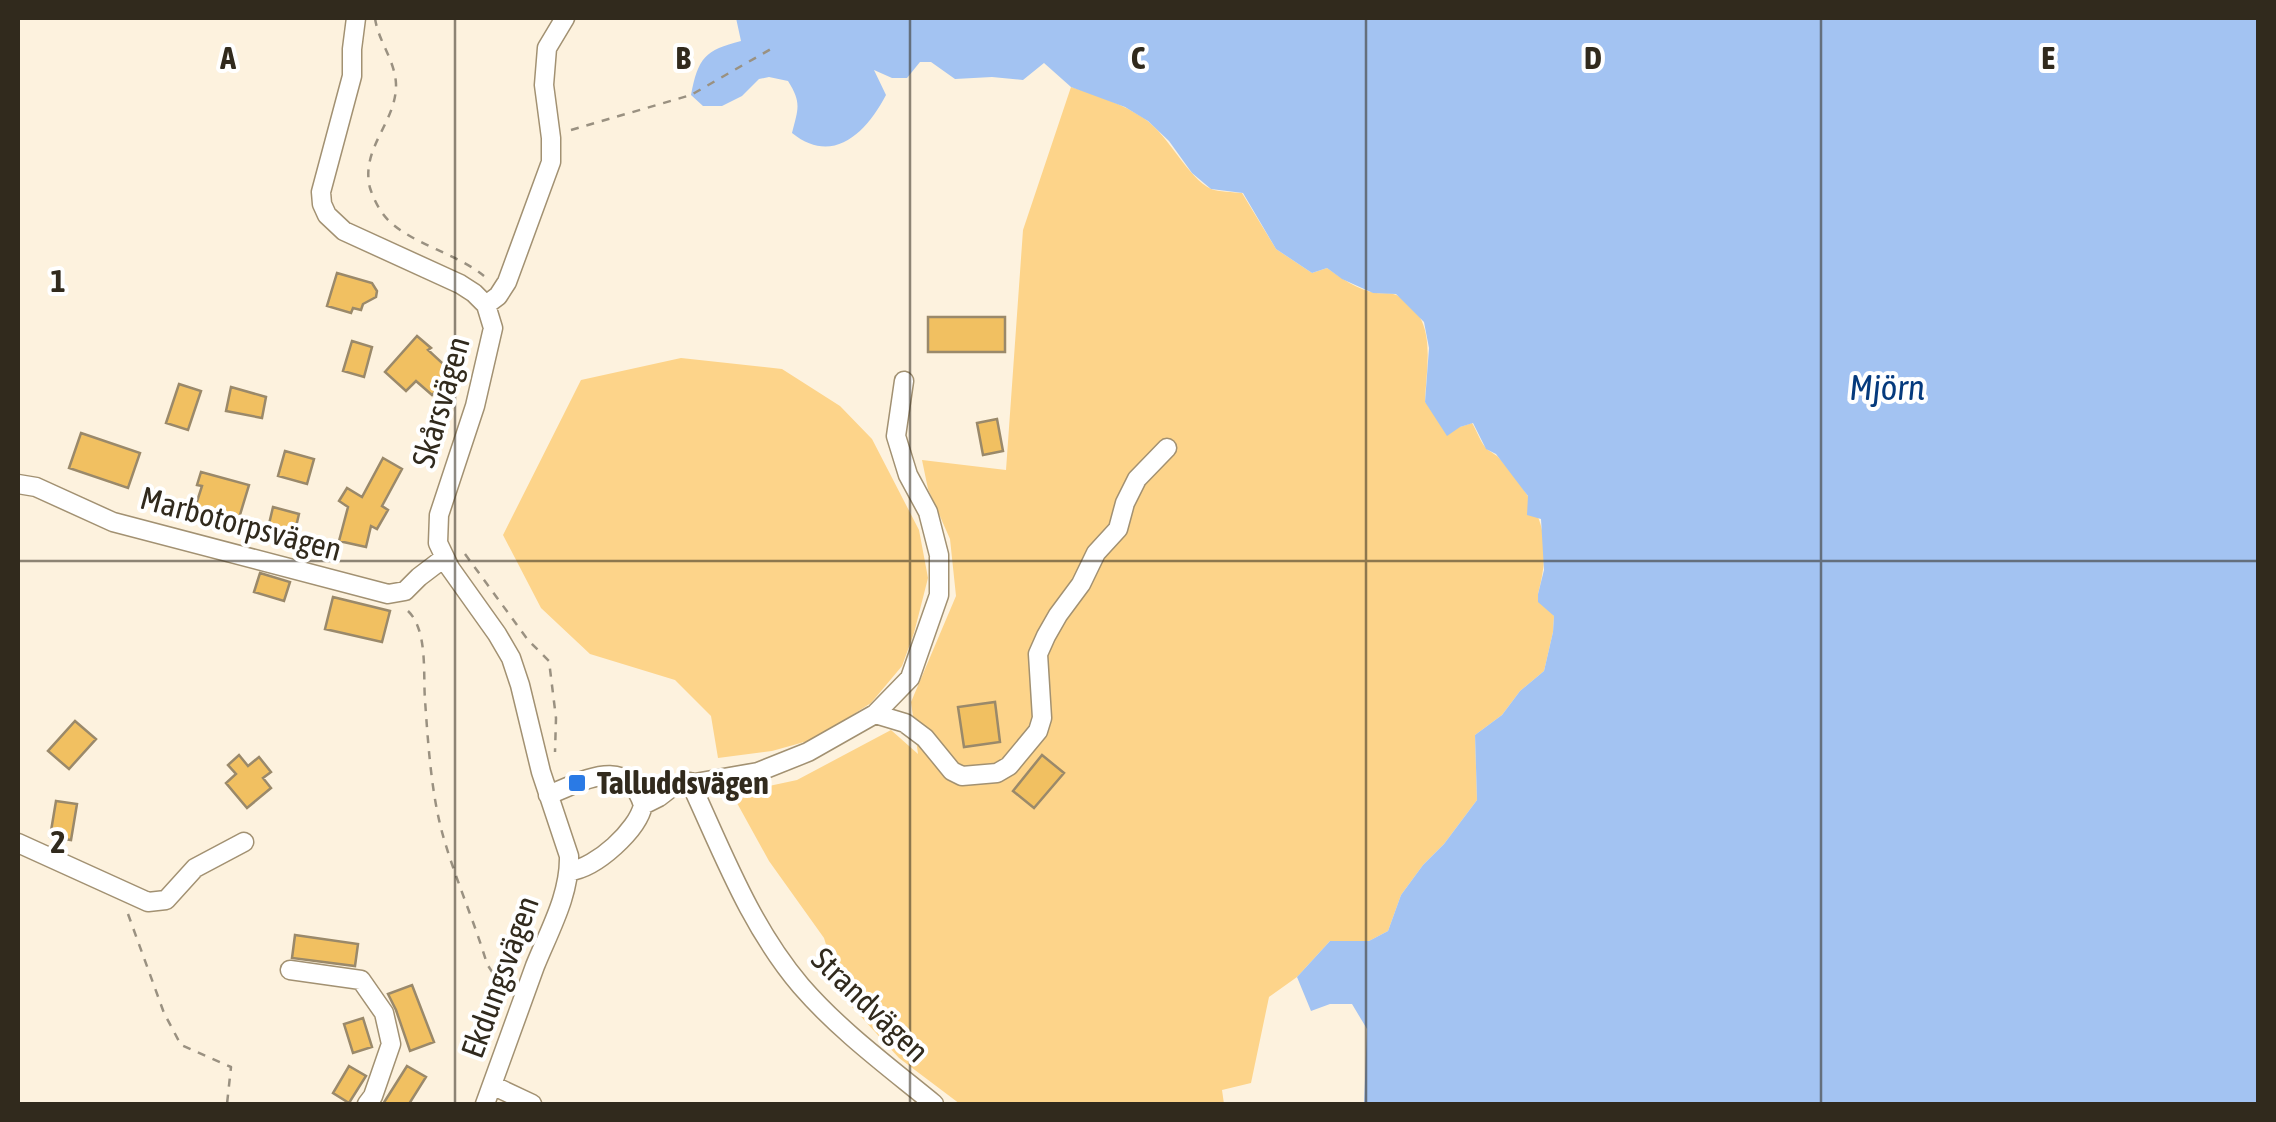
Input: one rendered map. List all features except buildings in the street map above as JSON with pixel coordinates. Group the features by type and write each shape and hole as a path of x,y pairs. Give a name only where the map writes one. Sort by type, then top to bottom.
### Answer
{"street":[{"name":"Skårsvägen","path":"356,18 352,76 321,192 327,215 344,231 492,300 493,328 475,406 439,515 438,543 444,558"},
{"path":"492,300 507,282 551,162 544,85 547,48 565,18"},
{"path":"397,594 444,558 497,634 520,684 540,772 566,841 570,871 586,867 608,851 640,815 643,805 672,787 758,772 787,762 875,714 910,678 940,595 939,555 928,512 908,474 896,436 904,381"},
{"path":"875,714 904,723 925,738 952,771 962,776 997,773 1010,766 1038,731 1042,718 1038,654 1046,636 1081,584 1096,553 1118,529 1136,479 1168,448"},
{"name":"Marbotorpsvägen","path":"18,484 36,487 113,522 397,594"},
{"path":"548,795 613,774 634,786 643,805"},
{"name":"Strandvägen","path":"690,782 745,902 799,983 876,1057 934,1104"},
{"path":"18,843 148,902 166,900 195,868 244,842"},
{"name":"Ekdungsvägen","path":"486,1104 570,871"},
{"path":"290,970 361,980 384,1013 392,1044 367,1104"},
{"path":"492,1085 532,1104"}],"path":[{"path":"375,18 393,66 396,86 390,113 374,143 368,167 376,203 402,231 480,272 493,287 492,300"},
{"path":"551,138 691,96 776,46"},
{"path":"464,553 528,640 549,661 556,718 555,760"},
{"path":"397,594 414,617 423,652 424,698 442,831 496,978 510,1032"},
{"path":"119,889 164,1013 181,1045 231,1067 227,1104"}],"shaded area":[{"path":"1071,87 1110,100 1145,119 1194,176 1211,189 1242,193 1276,249 1312,273 1327,268 1356,286 1396,295 1411,305 1425,329 1425,402 1460,427 1472,423 1486,447 1525,491 1540,521 1543,537 1543,573 1538,594 1554,616 1544,671 1520,691 1502,715 1475,735 1477,800 1401,895 1388,931 1369,941 1330,941 1297,977 1269,997 1251,1083 1222,1090 1224,1104 960,1104 899,1058 842,996 824,938 769,861 732,794 797,780 891,730 918,754 911,702 956,596 950,539 928,489 922,460 1006,470 1023,230"},
{"path":"681,358 782,369 840,406 872,439 919,530 928,578 902,666 871,703 815,739 772,751 718,758 711,716 675,680 590,654 541,608 503,535 581,380"}],"water":[{"name":"Mjörn","path":"736,18 2258,18 2258,1104 1364,1104 1367,1029 1352,1004 1330,1004 1311,1011 1297,977 1330,941 1369,941 1388,931 1401,895 1477,800 1475,735 1502,715 1520,691 1544,671 1554,616 1538,602 1544,570 1541,519 1527,515 1528,496 1496,454 1486,449 1473,423 1447,436 1425,402 1429,348 1424,322 1396,294 1373,293 1327,268 1312,273 1276,249 1243,193 1211,189 1192,173 1169,141 1125,107 1071,87 1044,63 1023,80 955,79 931,62 920,62 907,78 892,78 874,70 886,95 869,122 847,141 821,146 792,133 798,106 788,81 759,79 742,96 722,106 703,106 691,95 705,58 719,48 741,41"}],"place":[{"name":"Talluddsvägen","path":"577,783"}]}
